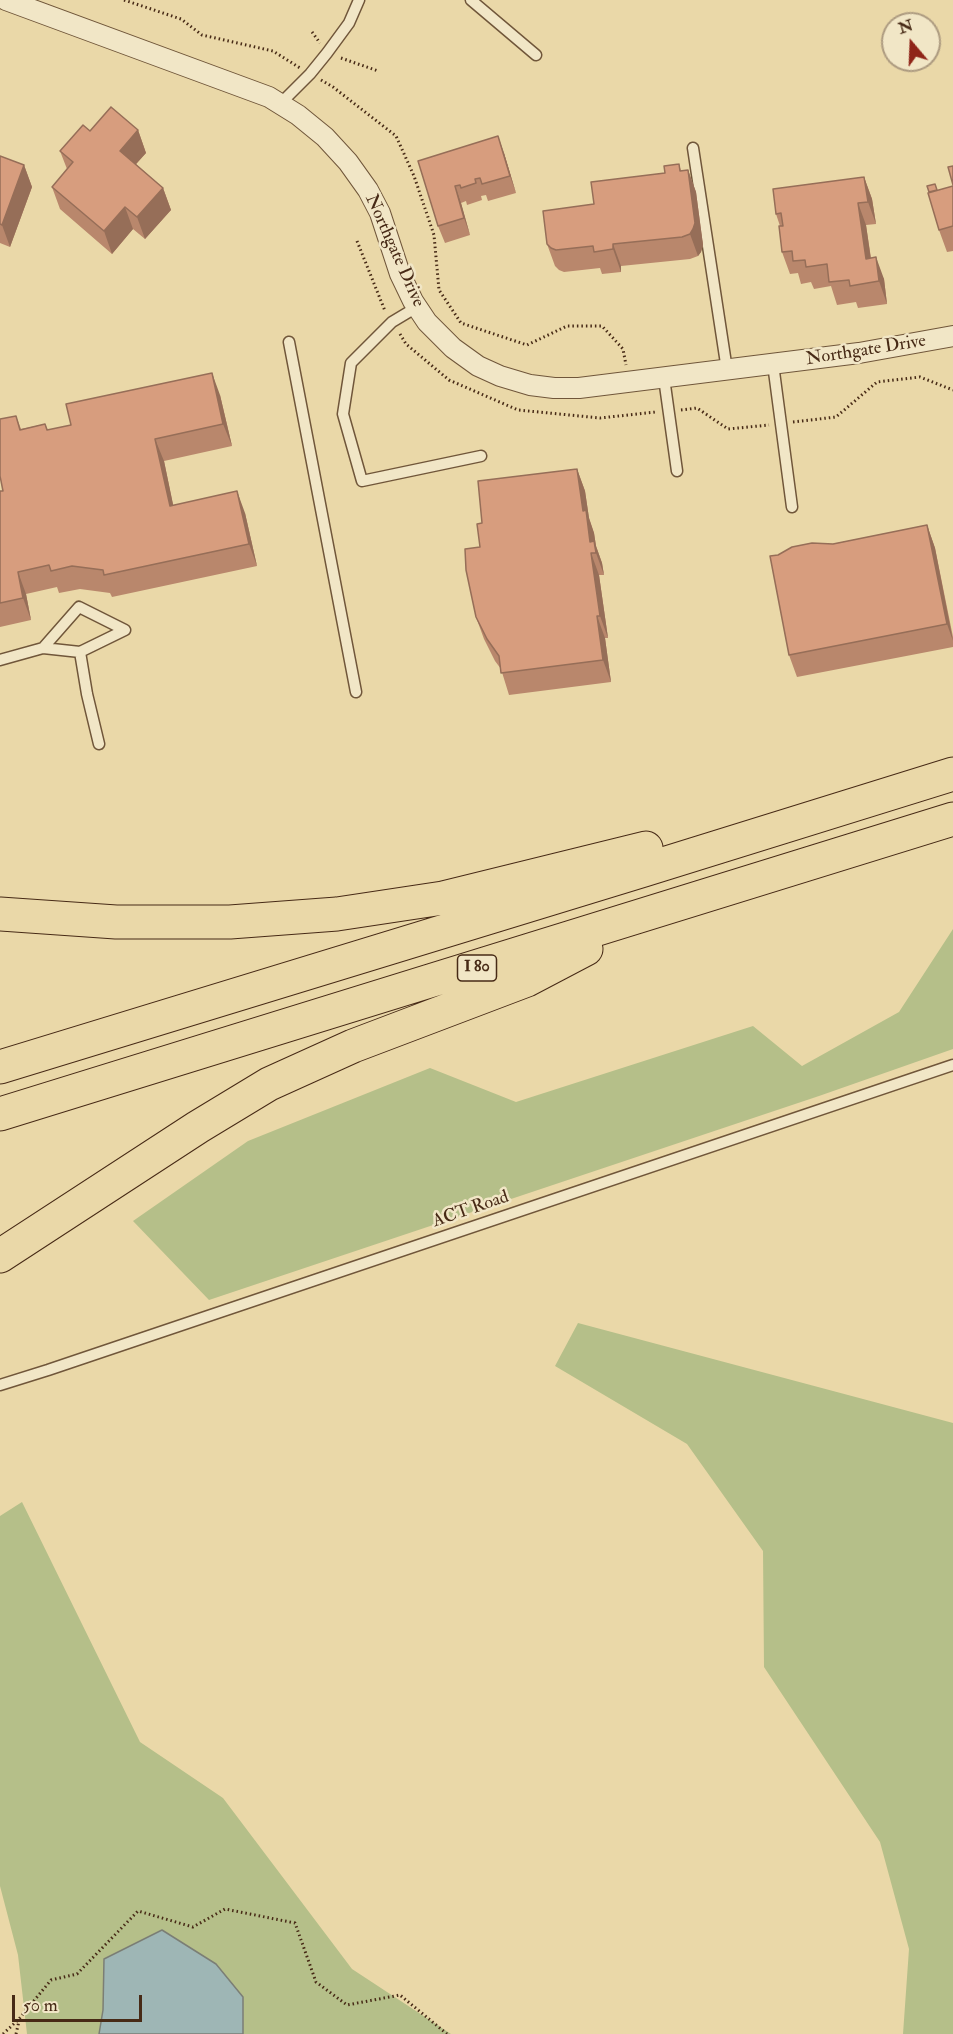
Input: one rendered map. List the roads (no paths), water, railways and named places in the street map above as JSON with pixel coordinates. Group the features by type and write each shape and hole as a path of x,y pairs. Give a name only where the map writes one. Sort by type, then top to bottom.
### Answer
{"highway":[{"name":"I 80","path":"0,1067 953,774"},
{"name":"I 80","path":"0,1114 953,819"},
{"path":"0,914 128,922 230,922 337,914 443,898 658,845 723,846"},
{"path":"0,1256 198,1127 269,1084 353,1046 527,980 654,913"}],"street":[{"name":"Northgate Drive","path":"6,0 269,97 298,115 325,137 348,162 368,190 380,213 400,274 427,322 453,348 478,366 500,376 530,385 579,388 860,353 953,336"}],"lane":[{"path":"280,104 310,74 349,23 359,0"},
{"path":"471,0 536,55"},
{"path":"693,148 727,370"},
{"path":"417,307 392,322 351,363 343,414 362,481 481,456"},
{"path":"289,342 356,692"},
{"path":"773,364 792,507"},
{"path":"664,378 677,471"},
{"path":"0,660 43,648 80,652 125,630 79,607 43,648"},
{"path":"80,652 99,744"},
{"name":"ACT Road","path":"0,1385 953,1065"}],"water":[{"path":"162,1930 216,1964 243,1997 243,2034 99,2034 103,2010 104,1959"}]}
